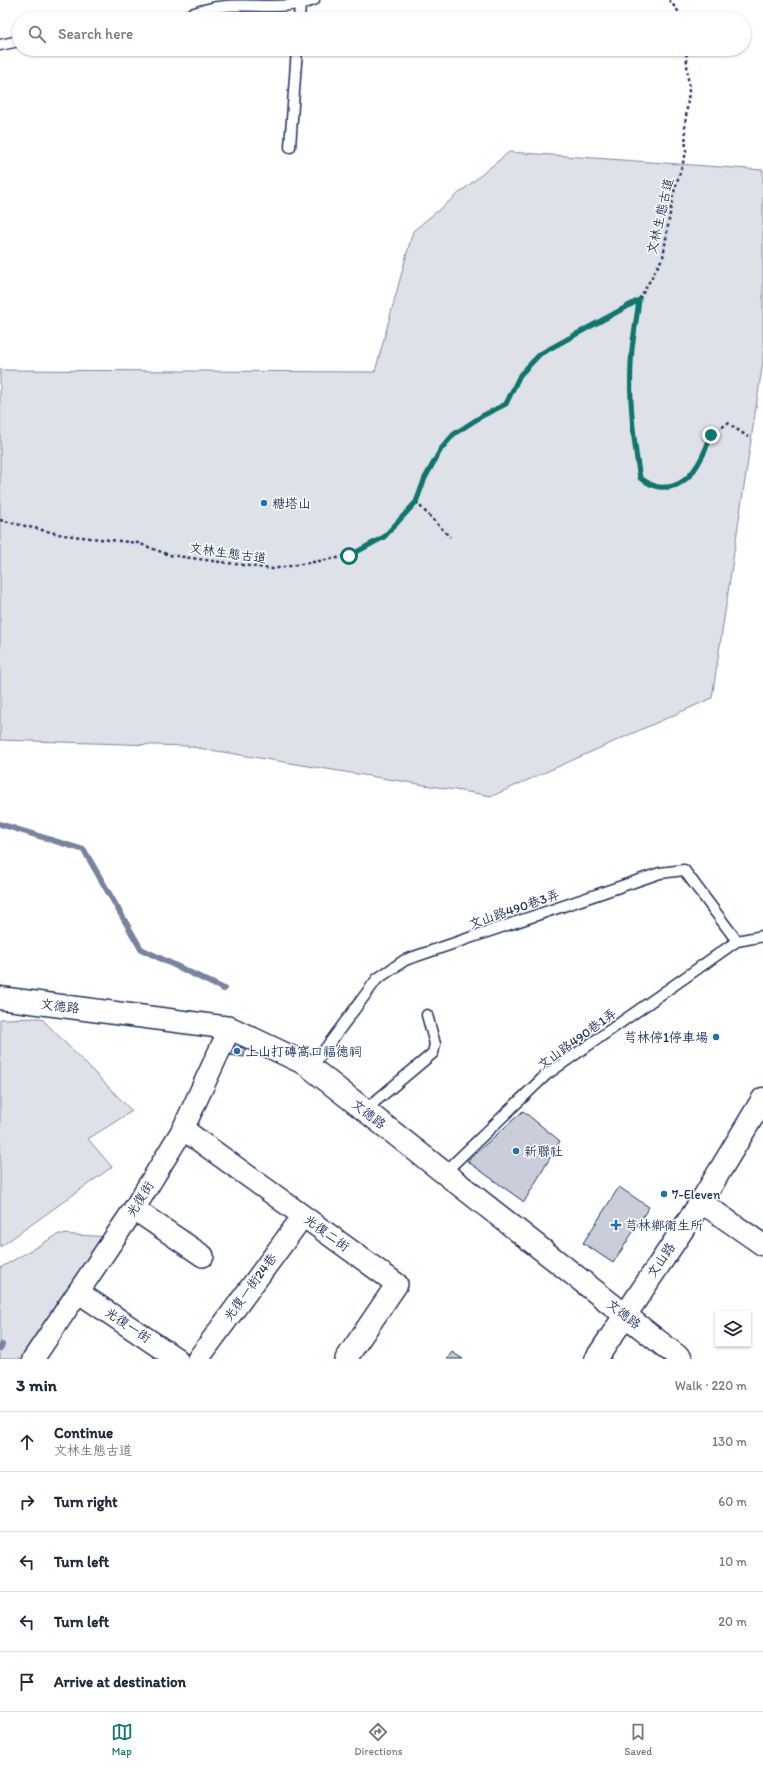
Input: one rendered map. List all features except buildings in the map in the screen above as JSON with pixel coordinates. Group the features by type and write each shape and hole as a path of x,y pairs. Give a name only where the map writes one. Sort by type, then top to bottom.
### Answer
{"main road":[{"name":"文德路","path":"0,998 230,1028 306,1064 680,1359"},
{"name":"文山路","path":"596,1359 701,1202 763,1099"}],"street":[{"name":"光復街","path":"33,1359 134,1209 183,1129 230,1028"},
{"name":"光復二街","path":"183,1129 398,1284 346,1359"},
{"path":"701,1202 763,1245"},
{"path":"134,1209 203,1256"},
{"name":"光復一街24巷","path":"198,1359 303,1216"},
{"name":"光復一街","path":"78,1292 178,1359"}],"lane":[{"path":"198,12 224,6 300,5 314,0"},
{"path":"300,5 300,12"},
{"path":"0,45 12,42"},
{"path":"290,147 296,56"},
{"name":"文山路490巷3弄","path":"311,1068 377,979 405,960 660,872 684,870 737,941"},
{"path":"737,941 763,936"},
{"name":"文山路490巷1弄","path":"444,1173 546,1075 737,941"},
{"path":"365,1110 433,1053 435,1044 427,1015"}],"path":[{"path":"669,0 678,12"},
{"name":"文林生態古道","path":"0,520 63,535 138,543 169,555 272,569 349,556 384,537 416,502 425,478 441,449 454,434 482,416 506,404 520,375 540,354 639,300 663,257 673,195 686,153 685,125 689,92 686,56"},
{"path":"639,300 632,350 632,402 634,439 640,478 658,487 676,486 692,474 705,453 711,435 728,423 748,438"},
{"path":"416,502 450,537"}],"shaded area":[{"path":"509,152 763,170 763,361 712,698 492,796 186,746 0,740 0,370 375,372 413,231"},
{"path":"41,1018 132,1111 88,1139 112,1167 0,1247 0,1019"},
{"path":"59,1234 111,1237 28,1359 0,1359 0,1268"}],"waterway":[{"path":"0,824 84,850 141,949 224,989"}],"place":[{"name":"糖塔山","path":"264,503"},
{"name":"芎林停1停車場","path":"716,1037"},
{"name":"上山打磚窩口福德祠","path":"237,1051"},
{"name":"新聯社","path":"516,1151"},
{"name":"7-Eleven","path":"664,1194"},
{"name":"芎林鄉衛生所","path":"616,1225"}],"route":[{"path":"349,556 384,537 416,502 425,478 441,449 454,434 482,416 506,404 520,375 540,354 639,300 632,350 632,402 634,439 640,478 658,487 676,486 692,474 705,453 711,435"}]}
